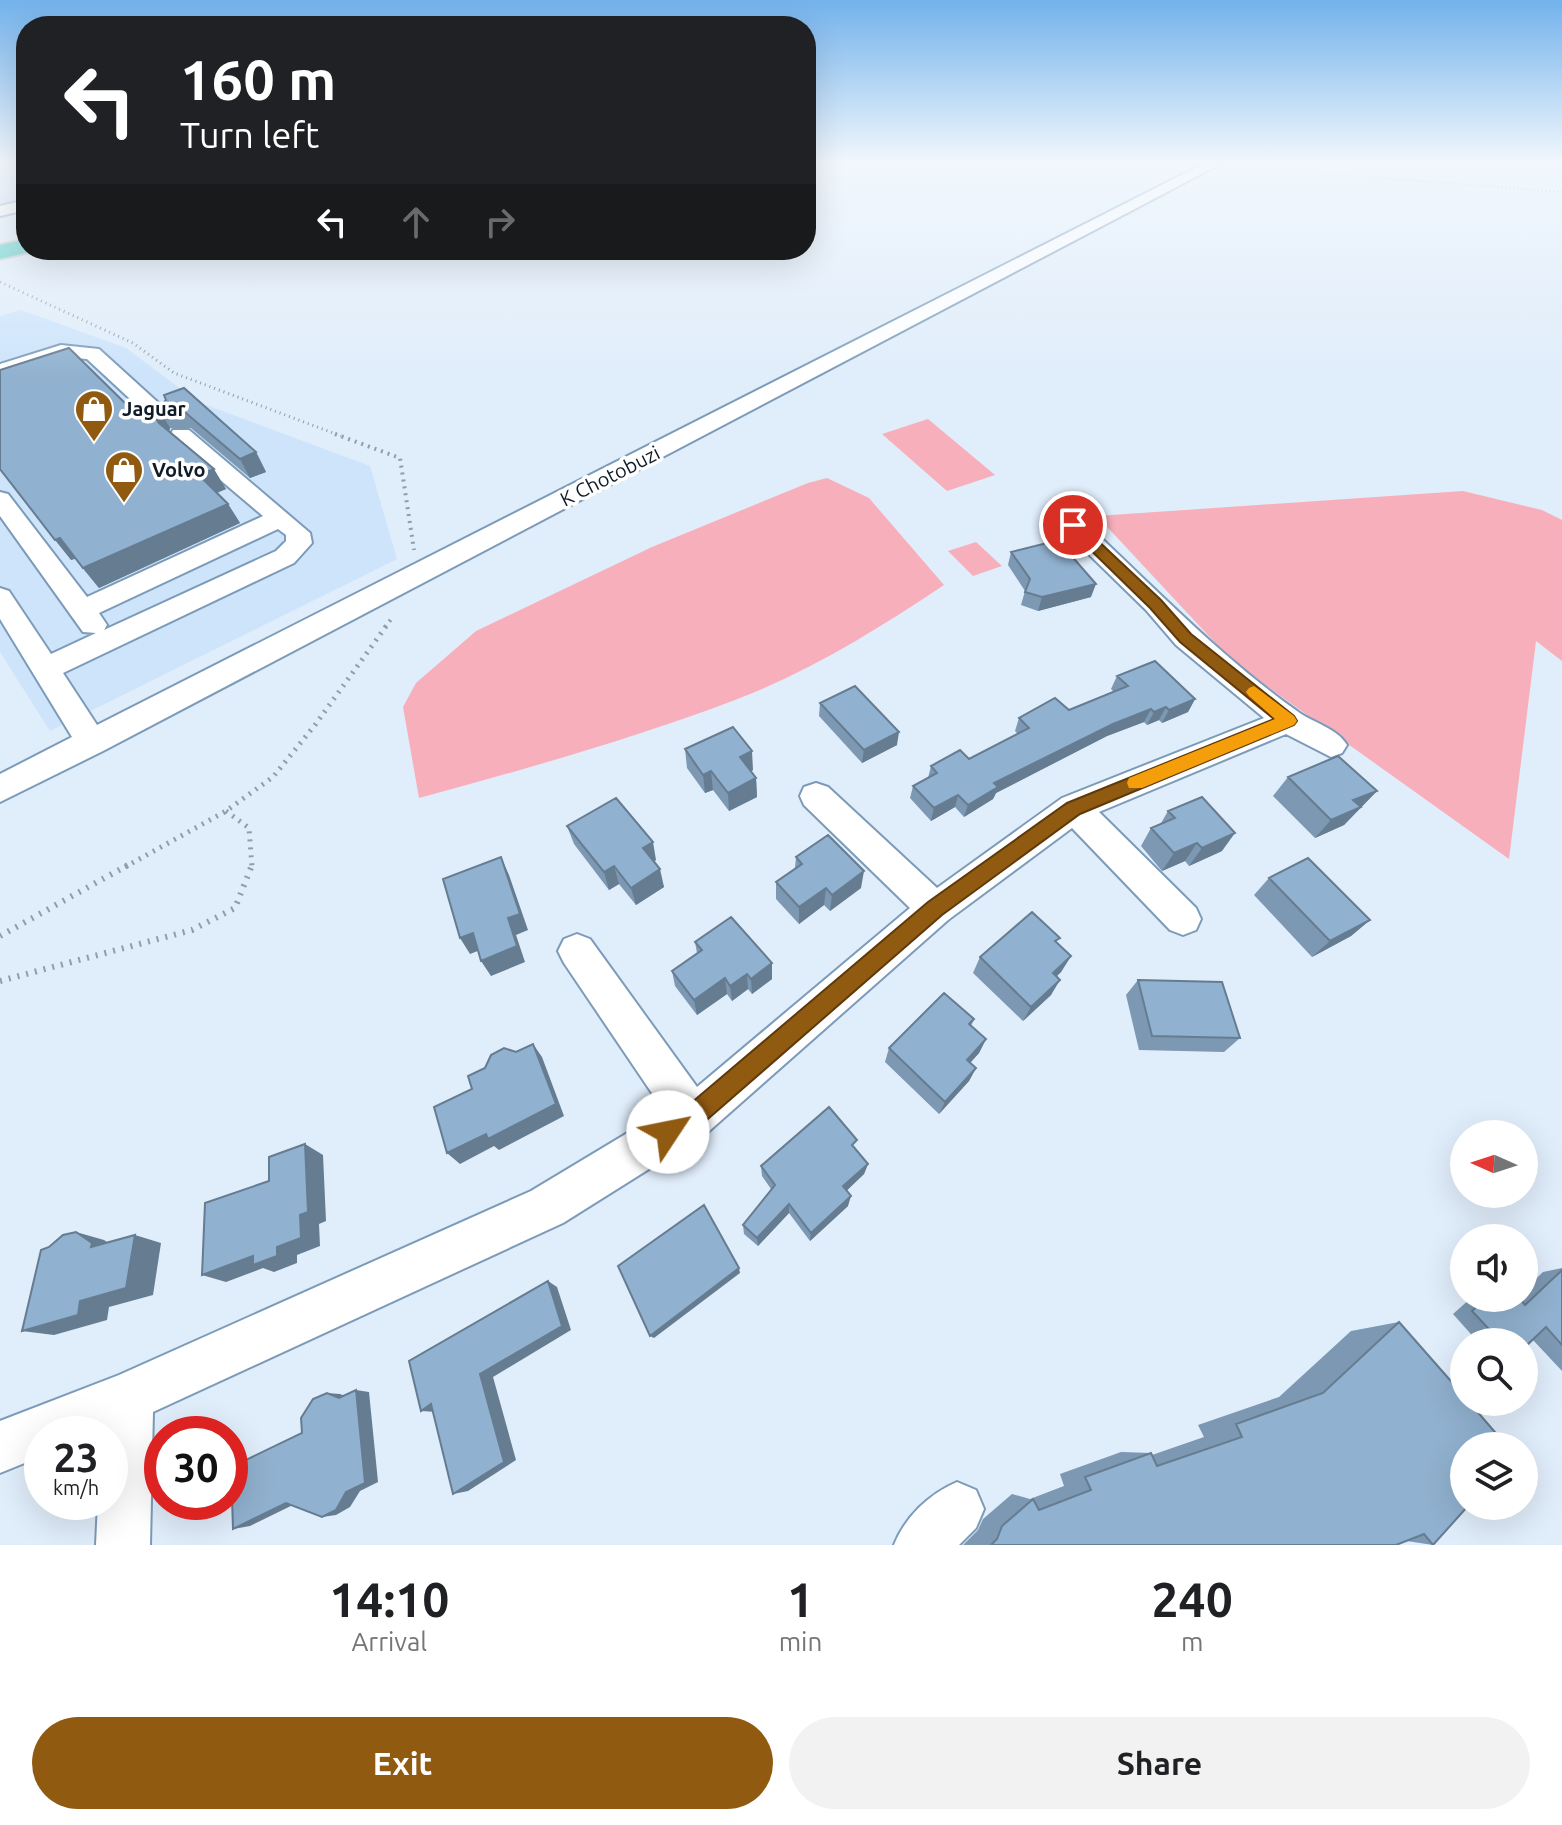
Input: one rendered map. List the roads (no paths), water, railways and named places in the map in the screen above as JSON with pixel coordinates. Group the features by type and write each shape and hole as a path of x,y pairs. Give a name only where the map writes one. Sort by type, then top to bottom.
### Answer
{"street":[{"name":"K Chotobuzi","path":"0,789 397,585 782,396 1085,233"},
{"path":"0,371 61,351 92,353 278,519 298,533 299,543 285,557 45,669"},
{"path":"0,499 83,610 103,642"},
{"path":"83,610 278,519"},
{"path":"1073,525 1156,604 1186,638 1288,721 1331,745"},
{"path":"0,597 92,743"},
{"path":"0,1447 128,1397 547,1207 693,1117 935,909 1074,808 1288,721"},
{"path":"816,796 935,909"},
{"path":"1074,808 1183,919"},
{"path":"577,951 693,1117"},
{"path":"123,1545 128,1397"}],"place":[{"name":"Jaguar","path":"94,443"},
{"name":"Volvo","path":"124,504"}]}
